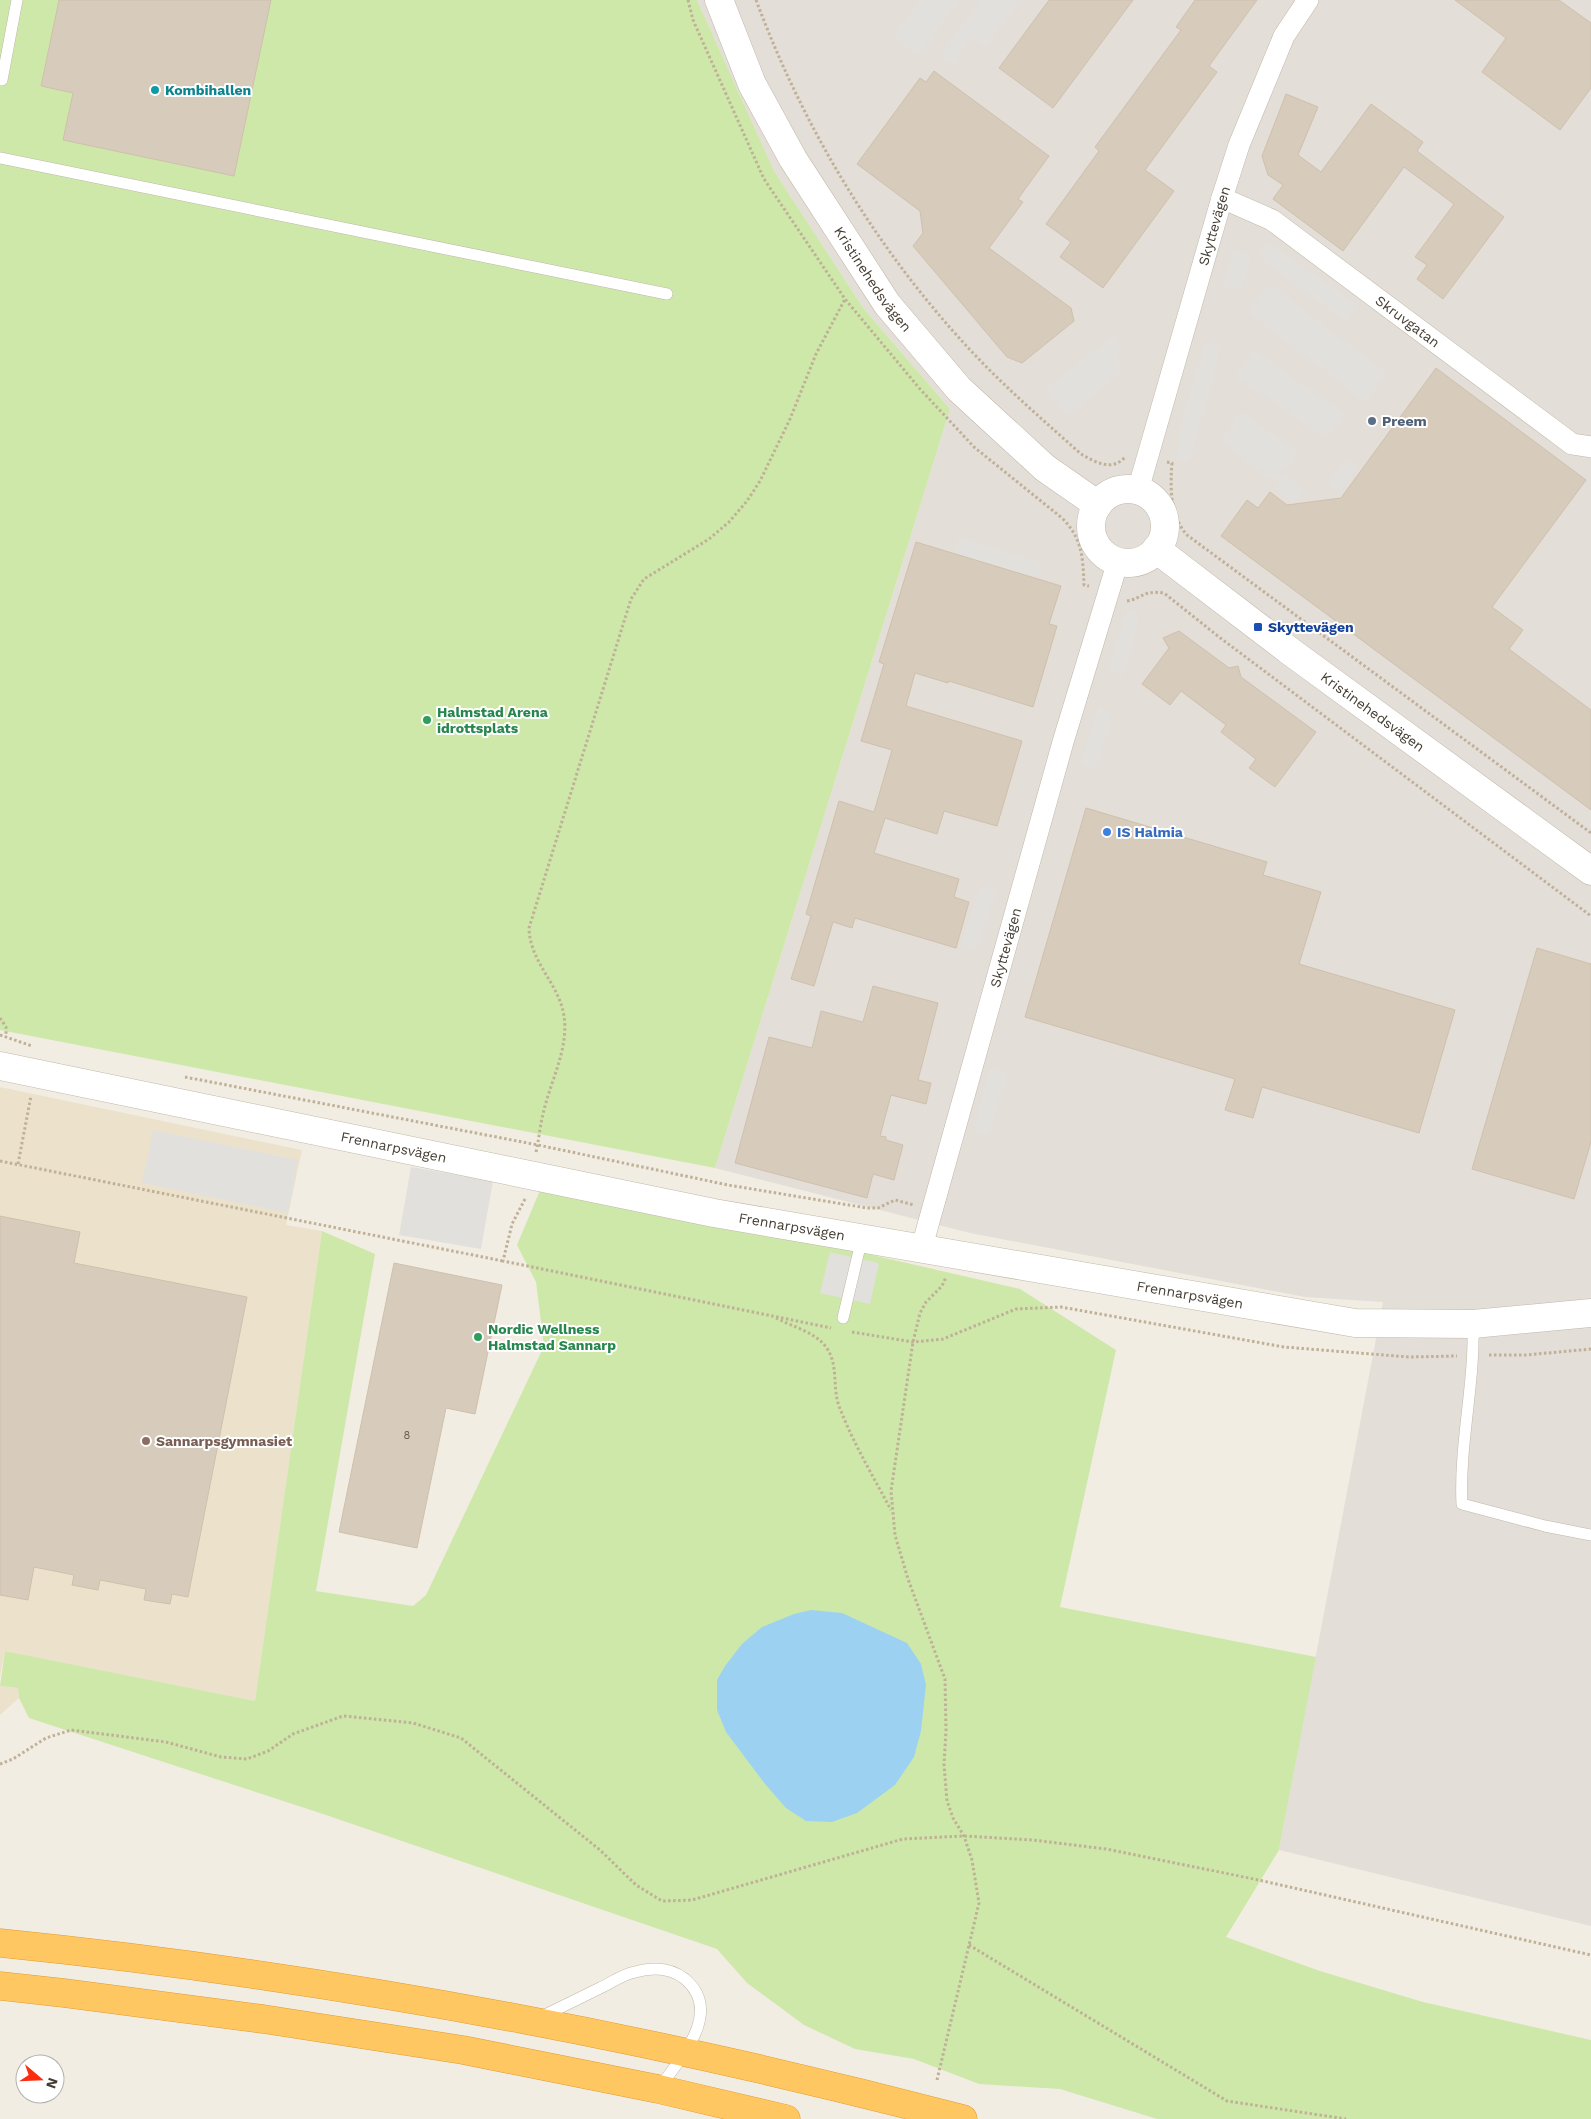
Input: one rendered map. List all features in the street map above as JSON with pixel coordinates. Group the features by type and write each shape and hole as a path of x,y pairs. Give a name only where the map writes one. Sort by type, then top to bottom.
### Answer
{"highway":[{"path":"0,1932 71,1950"},
{"path":"0,1943 270,1975 471,2008 686,2051 849,2089 963,2119"},
{"path":"0,1986 64,1992 254,2018 444,2047 658,2089 786,2119"}],"street":[{"name":"Kristinehedsvägen","path":"719,0 752,84 793,159 887,304 959,389 1045,468 1098,505"},
{"name":"Skyttevägen","path":"1138,490 1222,198 1240,145 1284,36 1308,0"},
{"name":"Skruvgatan","path":"1222,198 1272,220 1572,444 1591,447"},
{"path":"1119,490 1138,490 1154,500 1164,517 1163,536 1156,549 1148,556 1128,563 1118,561 1104,554 1094,540 1092,520 1098,505 1108,495 1119,490"},
{"name":"Kristinehedsvägen","path":"1156,549 1291,652 1591,871"},
{"name":"Skyttevägen","path":"921,1250 1063,742 1118,561"},
{"name":"Frennarpsvägen","path":"0,1066 533,1174 714,1213 921,1250 1356,1323 1473,1324 1591,1313"}],"lane":[{"path":"2,80 17,0"},
{"path":"0,158 667,294"},
{"path":"844,1318 862,1238"},
{"path":"1473,1324 1474,1356 1460,1478 1462,1504 1546,1526 1591,1535"},
{"path":"534,2021 632,1972 660,1968 678,1973 692,1985 700,2000 701,2020 686,2051 658,2089"}],"path":[{"path":"503,1262 512,1224 529,1190 543,1113 566,1032 559,1000 531,947 529,928 631,599 644,579 709,539 747,501 760,481 790,419 816,354 845,299"},
{"path":"0,1018 6,1027 6,1037"},
{"path":"0,1035 40,1049 18,1164"},
{"path":"176,1076 538,1145 728,1186 867,1208 878,1208 895,1200 931,1210"},
{"path":"0,1161 832,1328"},
{"path":"937,2080 979,1903 972,1860 964,1836 953,1818 947,1801 944,1765 946,1730 945,1679 908,1579 895,1535 892,1492 913,1342 920,1313 926,1302 942,1286 947,1276 952,1255"},
{"path":"850,1331 913,1342 943,1339 1016,1309 1044,1306 1079,1309 1284,1347 1409,1357 1526,1355 1591,1349"},
{"path":"771,1316 810,1333 825,1346 834,1360 838,1404 852,1437 892,1513"},
{"path":"0,1764 13,1759 46,1738 71,1730 166,1742 220,1757 247,1759 268,1751 293,1734 343,1716 413,1723 461,1738 600,1850 636,1885 662,1901 692,1900 903,1839 964,1836 1033,1840 1106,1849 1254,1879 1591,1955"},
{"path":"969,1945 1227,2101 1346,2119"}],"shaded area":[{"path":"697,0 1591,0 1591,1926 1279,1850 1383,1302 1305,1297 970,1233 715,1168 950,409 864,309 774,171"},
{"path":"921,0 958,0 918,55 894,37"},
{"path":"981,0 1019,0 986,46 972,36 952,64 941,56"},
{"path":"1267,242 1356,305 1345,320 1258,256"},
{"path":"1237,251 1252,257 1240,291 1223,285 1234,252"},
{"path":"1270,285 1386,374 1365,401 1249,312"},
{"path":"1112,337 1122,349 1114,356 1124,369 1067,415 1046,390"},
{"path":"1207,341 1221,346 1189,461 1177,459 1182,422"},
{"path":"1253,351 1344,414 1327,438 1236,376"},
{"path":"1241,412 1297,452 1276,481 1221,441"},
{"path":"1345,459 1357,467 1341,491 1329,484"},
{"path":"1285,475 1304,490 1294,503 1275,488"},
{"path":"959,538 1042,563 1038,577 954,553"},
{"path":"1128,609 1139,617 1122,677 1109,668"},
{"path":"1100,706 1112,716 1094,772 1082,760"},
{"path":"982,885 997,890 976,949 961,943"},
{"path":"991,1068 1006,1072 989,1135 974,1131"},
{"name":"Sannarpsgymnasiet","path":"0,1087 302,1150 286,1225 322,1231 255,1701 5,1651 0,1676"},
{"path":"153,1130 298,1160 288,1213 142,1183"},
{"path":"411,1167 493,1181 481,1249 399,1235"},
{"path":"830,1252 879,1263 870,1304 820,1293"},
{"path":"0,1686 18,1688 19,1698 0,1715"}],"green space":[{"name":"Halmstad Arena idrottsplats","path":"0,0 697,0 774,171 864,309 950,409 715,1168 0,1030"},
{"path":"541,1188 820,1243 1020,1289 1116,1350 1060,1607 1316,1657 1279,1850 1226,1937 1320,1971 1423,2002 1591,2040 1591,2119 1157,2119 1060,2089 979,2084 914,2059 855,2049 804,2025 747,1983 717,1949 323,1814 29,1718 19,1698 18,1688 0,1686 5,1651 255,1701 322,1231 375,1254 316,1591 413,1606 426,1595 544,1346 536,1282 517,1245"}],"water":[{"path":"811,1610 842,1613 907,1643 921,1664 926,1685 921,1731 914,1757 895,1785 857,1813 832,1822 806,1821 786,1808 765,1784 726,1732 717,1710 717,1680 742,1644 762,1627 794,1614"}],"building":[{"name":"Kombihallen","path":"59,0 271,0 234,176 63,140 73,93 41,86"},
{"path":"1049,0 1133,0 1053,108 999,68"},
{"path":"1195,0 1257,0 1209,66 1217,72 1145,170 1174,191 1103,288 1060,257 1071,242 1046,224 1099,151 1095,147 1181,30 1176,27"},
{"path":"1455,0 1559,0 1591,23 1591,88 1560,130 1482,72 1506,38"},
{"path":"934,71 1049,156 1018,199 1023,202 989,248 1071,308 1074,321 1022,363 1007,357 913,246 923,233 920,211 857,164 920,78 926,82"},
{"path":"1286,94 1318,107 1298,155 1321,172 1371,104 1423,142 1417,151 1504,217 1443,299 1417,279 1427,265 1415,257 1454,204 1404,167 1343,251 1273,199 1283,185 1268,175 1262,156"},
{"path":"1436,368 1586,480 1492,607 1523,630 1509,649 1591,710 1591,810 1221,536 1247,500 1258,508 1270,492 1287,505 1341,498"},
{"path":"916,542 1061,586 1049,624 1057,626 1033,707 949,681 948,683 915,673 906,706 1022,741 997,826 944,811 937,834 885,818 874,853 959,879 954,897 969,902 956,948 855,918 852,928 833,922 814,986 791,979 811,916 806,914 839,801 874,812 892,750 861,741 884,664 879,662"},
{"path":"1179,631 1229,668 1238,666 1241,677 1316,732 1275,787 1249,768 1256,759 1221,732 1226,725 1181,691 1170,705 1142,684 1169,648 1163,638"},
{"path":"1086,808 1267,862 1263,875 1321,892 1299,964 1455,1010 1419,1133 1262,1087 1253,1118 1225,1110 1235,1079 1025,1017"},
{"path":"1537,948 1591,964 1591,1142 1574,1199 1472,1169"},
{"path":"873,986 938,1003 918,1080 931,1083 926,1104 891,1095 880,1136 886,1137 886,1140 903,1145 894,1180 873,1174 867,1198 735,1163 769,1037 812,1048 821,1011 863,1022"},
{"path":"0,1216 80,1232 74,1263 247,1297 188,1597 172,1594 170,1604 144,1600 146,1589 100,1580 98,1590 72,1585 74,1575 34,1567 28,1600 0,1595"},
{"path":"394,1263 502,1285 475,1414 446,1408 417,1548 339,1532"}],"place":[{"name":"Kombihallen","path":"155,90"},
{"name":"Preem","path":"1372,421"},
{"name":"Skyttevägen","path":"1258,627"},
{"name":"Halmstad Arena idrottsplats","path":"427,720"},
{"name":"IS Halmia","path":"1107,832"},
{"name":"Nordic Wellness Halmstad Sannarp","path":"478,1337"},
{"name":"Sannarpsgymnasiet","path":"146,1441"}]}
